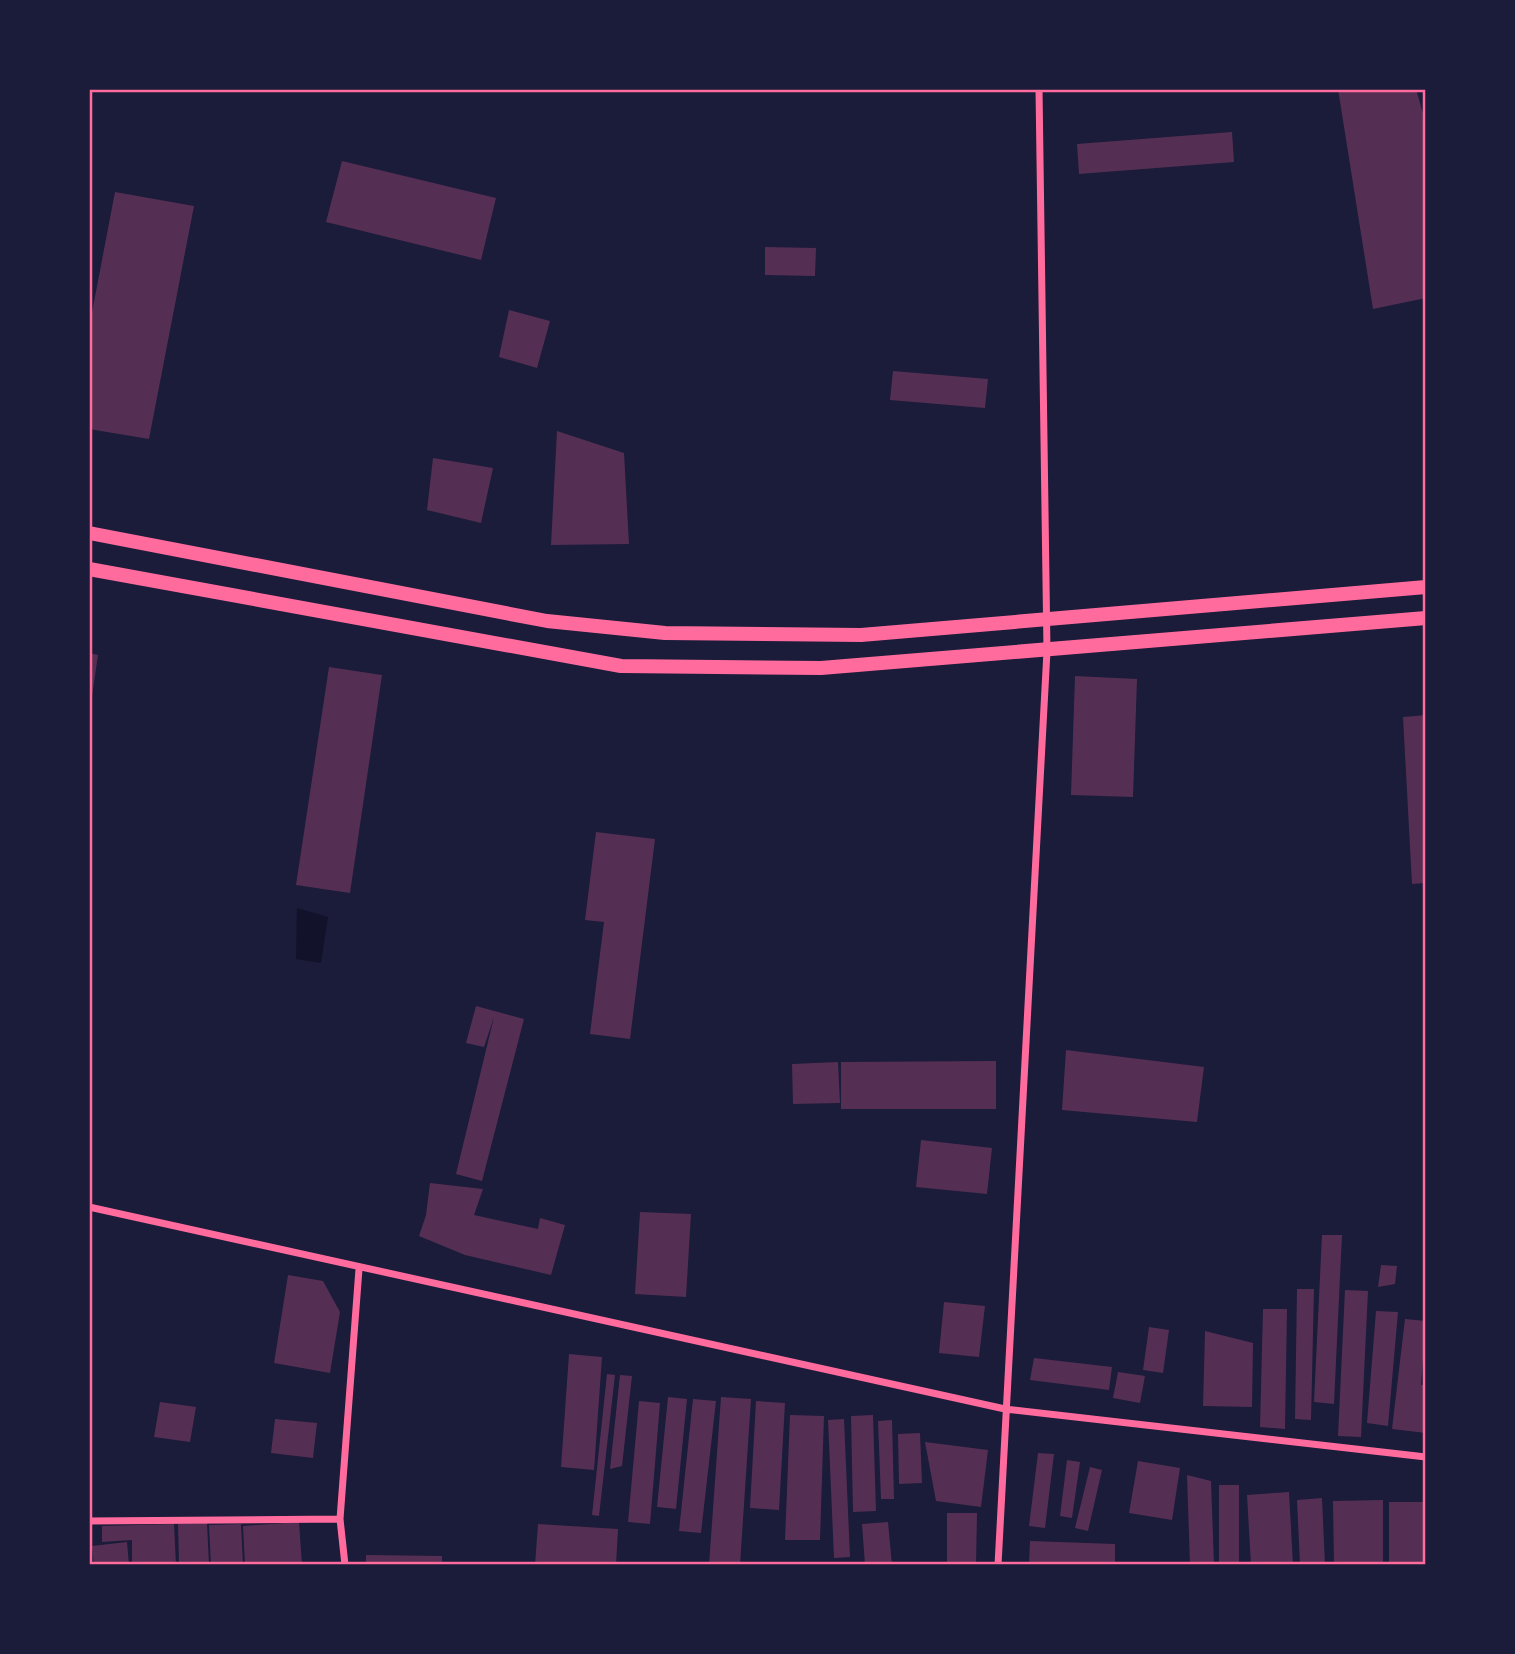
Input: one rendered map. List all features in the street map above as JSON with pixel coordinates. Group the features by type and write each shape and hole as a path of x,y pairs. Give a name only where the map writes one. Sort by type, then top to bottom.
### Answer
{"main road":[{"path":"89,533 547,621 665,633 861,635 1426,587"},
{"path":"89,569 621,666 821,668 1426,618"}],"street":[{"path":"998,1565 1047,651 1039,89"},
{"path":"89,1207 359,1269 1005,1409 1426,1457"},
{"path":"345,1565 340,1519 359,1269"},
{"path":"89,1521 340,1519"}],"shaded area":[{"path":"297,908 328,917 321,963 296,959"}],"building":[{"path":"1338,89 1416,89 1426,124 1426,298 1373,309"},
{"path":"1232,132 1234,162 1079,174 1077,144"},
{"path":"342,161 496,198 481,260 326,222"},
{"path":"115,192 194,206 149,439 89,429 89,328"},
{"path":"765,247 816,248 815,276 765,275"},
{"path":"509,310 550,321 537,368 499,357"},
{"path":"893,371 988,379 985,408 890,400"},
{"path":"557,431 624,453 629,544 551,545"},
{"path":"433,458 493,468 481,523 427,510"},
{"path":"89,653 98,655 91,703 89,703"},
{"path":"329,667 382,675 350,893 296,885"},
{"path":"1075,676 1137,679 1133,797 1071,795"},
{"path":"1426,715 1426,883 1412,884 1403,717"},
{"path":"596,832 655,839 630,1039 590,1034 604,922 585,920"},
{"path":"476,1006 524,1019 482,1181 456,1174 494,1017 484,1047 466,1043"},
{"path":"1066,1050 1204,1067 1197,1122 1062,1110"},
{"path":"996,1061 996,1109 841,1109 841,1062"},
{"path":"838,1062 840,1103 793,1104 792,1064"},
{"path":"921,1140 992,1148 987,1194 916,1187"},
{"path":"430,1183 483,1189 474,1215 538,1229 540,1218 565,1225 551,1275 465,1255 419,1236 426,1215"},
{"path":"640,1212 691,1214 686,1297 635,1294"},
{"path":"1322,1235 1342,1235 1334,1404 1314,1402"},
{"path":"1381,1265 1397,1266 1395,1284 1378,1287"},
{"path":"288,1275 323,1281 340,1312 330,1373 274,1363"},
{"path":"1297,1289 1314,1289 1311,1420 1295,1419"},
{"path":"1345,1290 1368,1291 1361,1437 1338,1436"},
{"path":"944,1302 985,1306 979,1357 939,1353"},
{"path":"1263,1309 1287,1309 1285,1429 1260,1427"},
{"path":"1376,1311 1398,1312 1388,1426 1367,1423"},
{"path":"1405,1319 1426,1321 1421,1385 1426,1385 1426,1433 1392,1429"},
{"path":"1149,1327 1169,1330 1163,1373 1143,1370"},
{"path":"1205,1331 1253,1343 1252,1407 1203,1406"},
{"path":"569,1354 602,1357 594,1470 561,1467"},
{"path":"1034,1358 1112,1367 1109,1390 1030,1380"},
{"path":"1118,1372 1145,1376 1140,1403 1113,1398"},
{"path":"607,1374 615,1375 599,1516 592,1515"},
{"path":"620,1375 632,1376 622,1466 610,1469"},
{"path":"668,1397 687,1399 676,1509 657,1507"},
{"path":"721,1397 751,1399 740,1565 709,1565"},
{"path":"693,1399 716,1401 701,1533 679,1531"},
{"path":"639,1401 660,1403 650,1524 628,1522"},
{"path":"756,1401 785,1403 779,1510 750,1508"},
{"path":"160,1402 196,1407 190,1442 154,1437"},
{"path":"790,1415 824,1416 820,1540 785,1540"},
{"path":"873,1415 876,1511 853,1512 851,1416"},
{"path":"275,1419 317,1423 313,1458 271,1453"},
{"path":"844,1419 850,1557 834,1558 828,1420"},
{"path":"892,1420 894,1499 881,1499 878,1421"},
{"path":"920,1433 922,1483 899,1484 898,1434"},
{"path":"925,1442 988,1450 981,1507 936,1501"},
{"path":"1038,1453 1054,1454 1045,1528 1029,1526"},
{"path":"1067,1460 1080,1462 1072,1518 1060,1516"},
{"path":"1138,1461 1180,1468 1172,1520 1129,1513"},
{"path":"1090,1467 1102,1470 1088,1531 1075,1528"},
{"path":"1187,1475 1211,1481 1214,1565 1190,1565"},
{"path":"1219,1485 1239,1485 1239,1565 1219,1565"},
{"path":"1289,1492 1293,1565 1251,1565 1247,1495"},
{"path":"1322,1498 1325,1565 1300,1565 1297,1500"},
{"path":"1383,1500 1383,1565 1334,1565 1333,1501"},
{"path":"1389,1502 1426,1502 1426,1565 1389,1565"},
{"path":"947,1513 977,1513 976,1565 947,1565"},
{"path":"299,1522 302,1565 245,1565 243,1526"},
{"path":"888,1522 892,1565 865,1565 862,1524"},
{"path":"207,1523 209,1565 179,1565 178,1524"},
{"path":"174,1524 176,1565 132,1565 132,1540 102,1542 102,1526"},
{"path":"241,1524 243,1565 211,1565 209,1525"},
{"path":"538,1524 618,1529 616,1565 535,1565"},
{"path":"1030,1541 1115,1544 1115,1565 1029,1565"},
{"path":"127,1542 129,1565 94,1565 92,1546"},
{"path":"366,1555 442,1556 442,1565 366,1565"}]}
